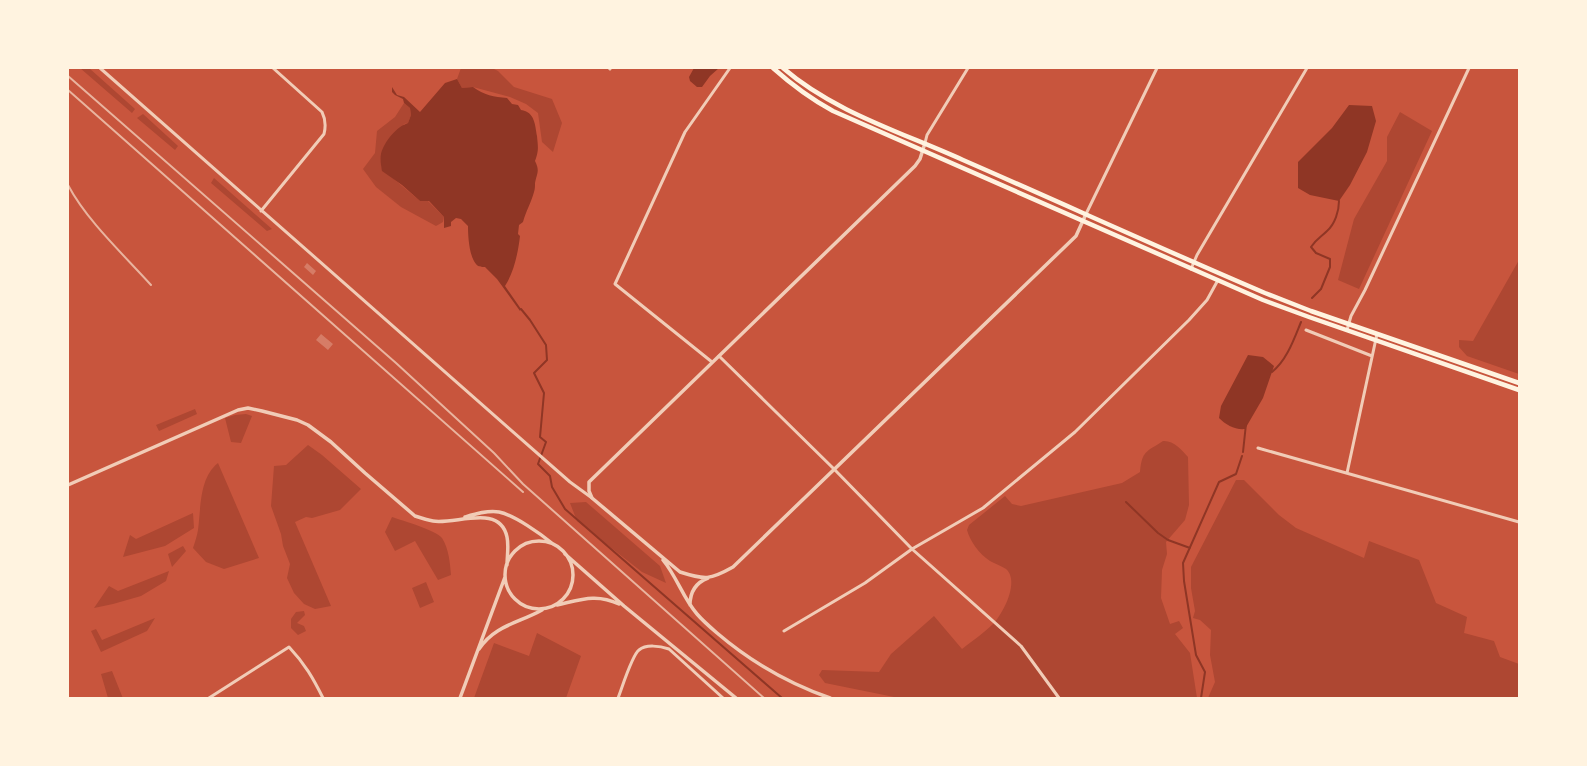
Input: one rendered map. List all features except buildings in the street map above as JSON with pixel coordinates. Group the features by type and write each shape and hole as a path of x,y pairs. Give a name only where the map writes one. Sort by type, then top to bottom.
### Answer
{"main road":[{"path":"773,68 802,92 833,111 1218,280 1275,304 1519,390"},
{"path":"783,68 802,84 834,103 1265,293 1377,334 1519,383"}],"street":[{"path":"100,68 570,482 592,498 680,572 698,578 717,576 733,567 1076,236 1157,68"},
{"path":"261,211 324,134 326,119 322,112 273,68"},
{"path":"712,362 615,284 685,132 730,68"},
{"path":"592,498 588,486 591,478 915,166 923,150 927,135 968,68"},
{"path":"1191,268 1307,68"},
{"path":"1347,330 1351,316 1365,290 1469,68"},
{"path":"784,631 865,584 912,549 983,508 1075,432 1193,315 1207,300 1218,280"},
{"path":"1306,330 1372,356"},
{"path":"1348,473 1374,340 1377,334"},
{"path":"719,356 834,469 912,549 1021,646 1059,698"},
{"path":"68,485 238,410 248,408 262,410 298,420 321,434 415,516 434,522 458,519 495,520 499,523 507,537 507,566 460,698"},
{"path":"1258,448 1519,522"},
{"path":"458,519 479,513 498,512 531,529 565,554 624,606 736,698"},
{"path":"507,566 514,553 528,544 540,542 556,547"},
{"path":"555,606 568,593 572,582 572,570 565,554"},
{"path":"658,555 668,566 683,596 703,621 733,647 762,668 830,698"},
{"path":"505,575 507,586 517,601 533,608 544,609"},
{"path":"690,605 691,594 697,584 714,576"},
{"path":"475,654 489,636 496,630 544,609 595,597 608,599 624,606"},
{"path":"618,698 635,654 642,648 650,646 669,649 723,698"},
{"path":"208,698 290,647 310,673 323,698"}],"shaded area":[{"path":"80,68 89,68 135,109 132,113"},
{"path":"461,68 492,68 498,71 514,87 552,99 562,123 553,152 542,142 538,113 526,104 510,97 473,87 462,88 457,79"},
{"path":"694,68 719,68 710,76 702,87 697,87 690,81 689,77"},
{"path":"457,79 462,88 473,87 489,95 507,98 512,104 518,105 521,110 529,113 535,123 538,148 535,161 538,170 535,190 523,222 519,225 518,234 520,236 517,256 511,275 505,286 521,309 520,311 497,279 485,267 480,267 476,264 469,245 468,226 461,219 456,218 451,222 451,226 444,228 444,217 429,201 420,201 402,185 382,171 381,156 385,145 395,131 408,123 411,115 410,108 404,103 403,99 392,92 392,87 397,95 404,97 420,112 445,83"},
{"path":"404,103 410,108 411,115 408,123 404,124 381,164 382,169 420,201 428,201 444,217 443,222 436,226 401,207 376,187 363,169 375,153 377,131 395,117"},
{"path":"1349,105 1372,106 1376,121 1367,152 1350,185 1339,201 1310,195 1298,188 1298,162 1332,128"},
{"path":"1400,112 1432,131 1359,289 1338,280 1354,219 1387,161 1387,137"},
{"path":"143,114 178,146 175,150 137,118"},
{"path":"214,178 272,229 267,231 211,183"},
{"path":"1519,260 1519,374 1467,356 1459,347 1459,340 1473,341"},
{"path":"1248,355 1263,357 1274,366 1263,398 1245,429 1238,429 1225,423 1219,418 1221,406"},
{"path":"195,409 197,414 159,431 156,425"},
{"path":"246,414 252,416 241,443 231,442 225,418"},
{"path":"1163,441 1174,444 1188,457 1189,505 1185,520 1166,542 1167,554 1162,570 1161,598 1170,624 1179,621 1183,628 1175,634 1190,653 1197,698 899,698 825,683 819,675 822,670 879,672 891,654 934,616 962,649 993,624 1001,613 1011,589 1010,574 1006,569 982,555 970,538 967,530 969,525 1005,496 1012,504 1021,506 1122,483 1140,472 1142,460 1146,453"},
{"path":"308,445 322,455 361,489 340,510 312,518 306,517 295,522 331,606 315,609 304,604 294,593 287,578 290,564 271,506 274,466 286,465"},
{"path":"218,463 259,558 224,569 206,562 193,548 197,537 204,485 212,469"},
{"path":"1236,480 1244,480 1279,515 1296,528 1364,558 1369,541 1419,560 1436,603 1467,617 1464,633 1494,641 1500,657 1519,664 1519,698 1208,698 1215,682 1210,655 1211,630 1200,620 1193,618 1195,611 1191,588 1191,567"},
{"path":"586,502 660,566 666,583 642,572 577,521 570,503"},
{"path":"193,513 194,528 165,546 123,557 130,535 136,539"},
{"path":"392,517 439,535 448,551 451,575 438,580 415,541 395,551 385,532"},
{"path":"183,546 186,551 172,567 168,554"},
{"path":"169,571 166,581 141,596 94,608 109,586 118,591"},
{"path":"426,582 434,602 420,608 412,588"},
{"path":"304,611 305,615 297,623 304,626 306,631 298,635 291,628 291,619 296,612"},
{"path":"155,618 147,631 101,652 91,631 96,629 102,640"},
{"path":"537,633 581,656 566,698 474,698 494,643 529,656"},
{"path":"112,671 123,698 108,698 101,674"}],"waterway":[{"path":"1312,298 1321,289 1330,267 1330,259 1316,253 1311,247 1332,225 1337,213 1339,201"},
{"path":"521,309 546,345 547,360 534,373 544,393 540,437 546,442 538,464 550,476 552,487 565,509 782,698"},
{"path":"1272,372 1282,362 1293,342 1301,322"},
{"path":"1243,452 1246,424"},
{"path":"1201,698 1205,672 1196,655 1184,581 1183,563 1219,482 1236,474 1242,456"},
{"path":"1126,502 1158,533 1168,540 1190,548"}],"railway":[{"path":"68,76 396,363 494,453 523,484 764,698"},
{"path":"68,90 523,492"},
{"path":"68,185 95,225 151,285"}]}
